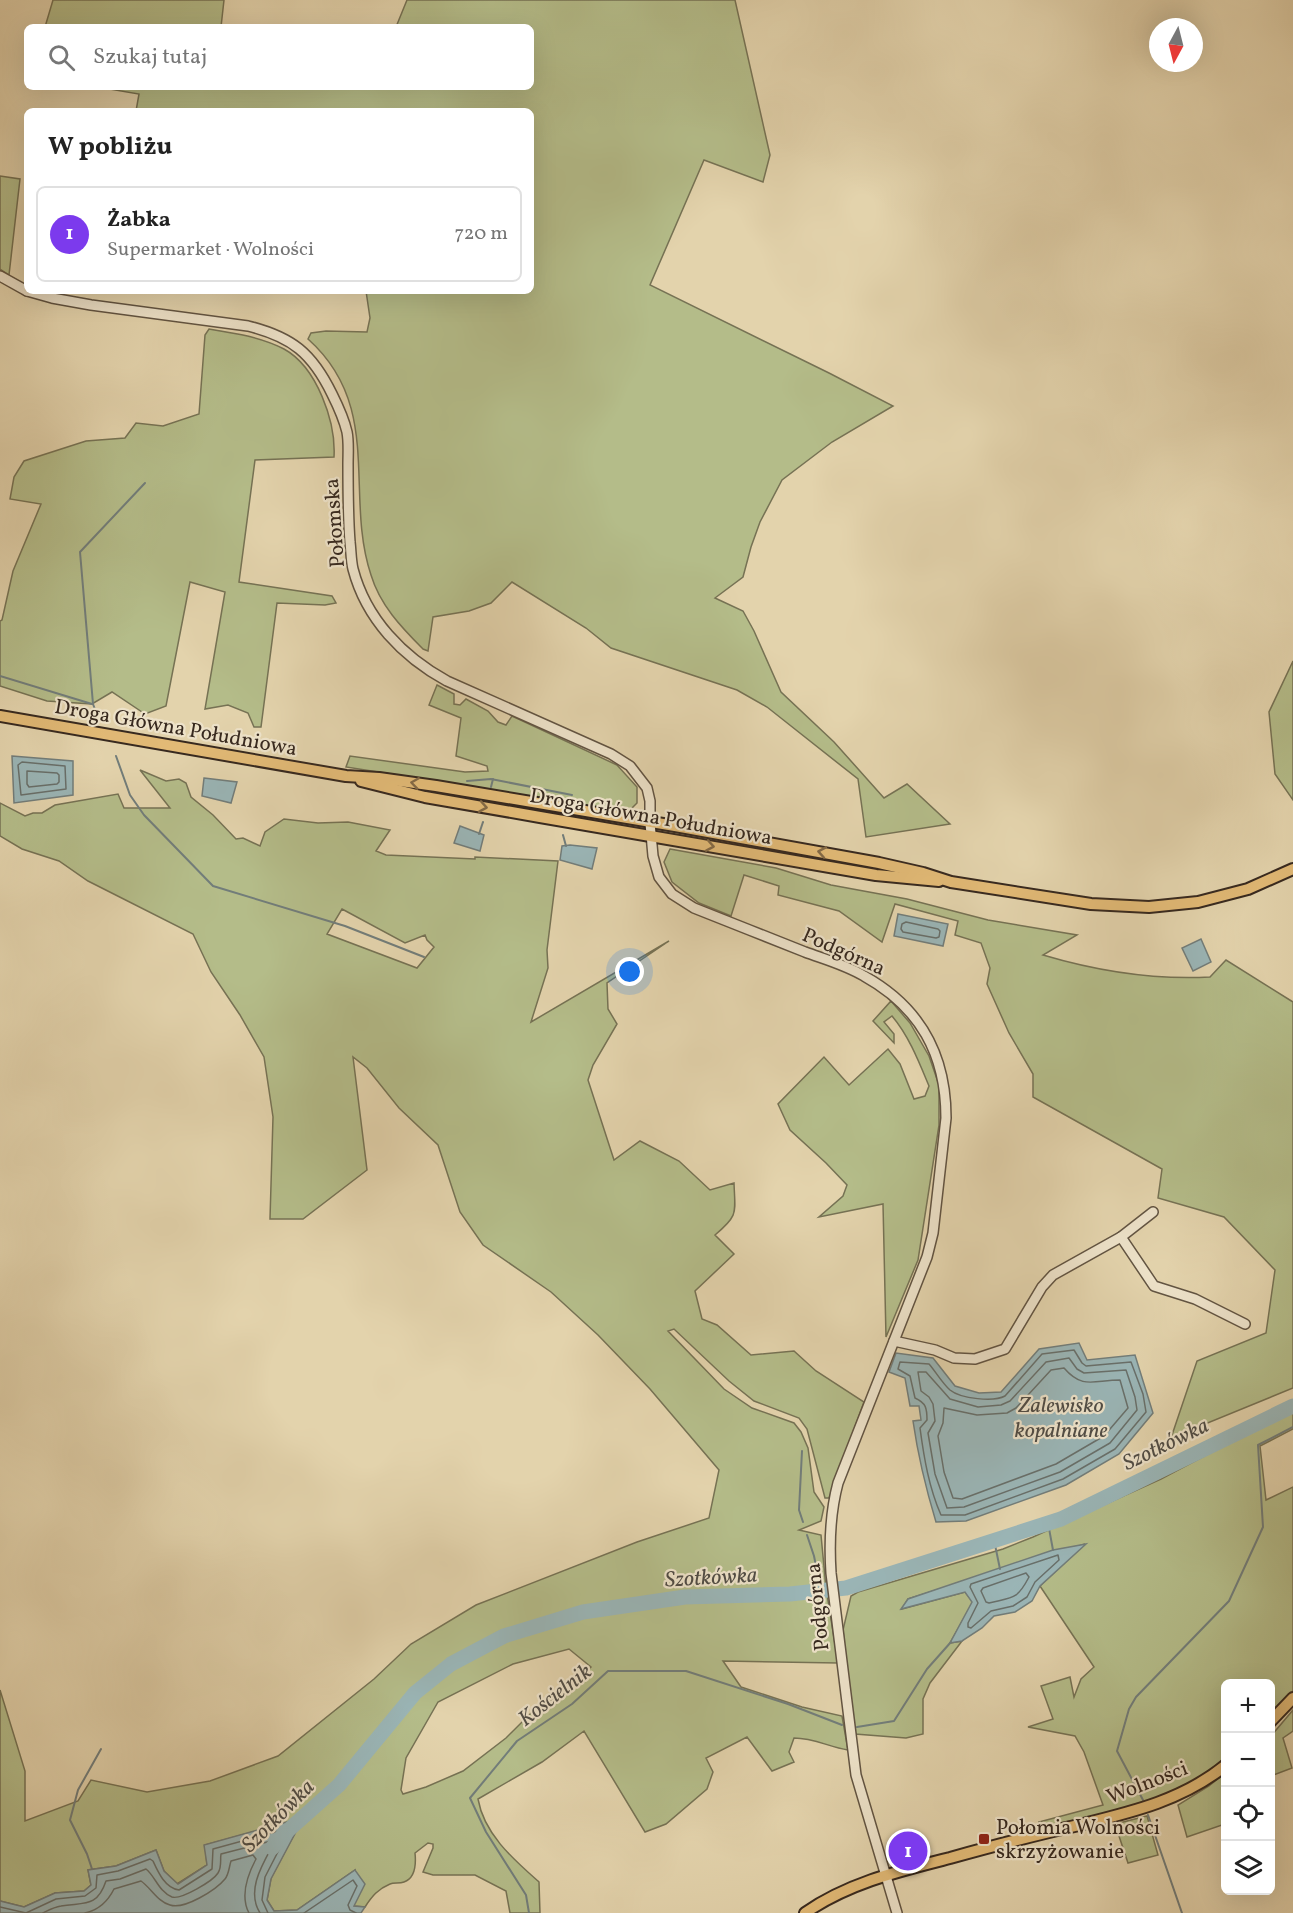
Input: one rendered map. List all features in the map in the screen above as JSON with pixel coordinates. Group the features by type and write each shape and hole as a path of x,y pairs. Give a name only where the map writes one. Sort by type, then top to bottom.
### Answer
{"main road":[{"name":"Droga Główna Południowa","path":"0,716 346,776 436,786 650,822 879,863 924,873 951,882"},
{"name":"Droga Główna Południowa","path":"346,776 377,786 425,796 876,875 951,882 1091,904 1160,907 1228,896 1293,869"},
{"path":"1275,1717 1293,1698"},
{"name":"Wolności","path":"805,1913 855,1885 886,1875 1129,1813 1179,1796 1221,1769"}],"street":[{"name":"Połomska","path":"0,276 24,289"},
{"name":"Połomska","path":"39,294 71,302 248,326 268,331 288,340 305,352 321,371 338,406 347,433 352,568 374,616 397,646 426,670 611,754 630,766 647,788 654,864 666,888 686,904 737,925"},
{"name":"Podgórna","path":"737,925 862,974 878,984 909,1008 932,1046 944,1082 946,1118 933,1233 927,1257 838,1483 833,1500 829,1543 856,1775 897,1913"},
{"path":"894,1341 923,1347 954,1358 975,1359 1005,1349 1042,1287 1053,1275 1121,1237 1153,1212"},
{"path":"1121,1237 1155,1286 1195,1299 1245,1324"}],"green space":[{"path":"53,0 224,0 221,24 46,24"},
{"path":"407,0 735,0 770,155 763,182 704,160 650,285 893,406 832,442 782,480 760,522 743,577 715,598 743,611 781,692 834,742 884,798 907,784 950,824 866,837 858,779 767,707 737,690 611,648 586,628 512,582 491,603 469,611 433,617 428,651 423,649 392,615 375,586 364,544 360,514 358,452 354,422 346,393 331,365 308,339 311,333 326,331 367,332 370,318 366,294 534,294 534,108 137,108 139,94 116,90 534,90 534,24 397,24"},
{"path":"0,176 20,179 9,275 0,269"},
{"path":"209,329 266,341 296,357 315,382 322,397 328,412 334,443 334,457 255,460 239,582 332,596 336,603 325,605 277,603 261,727 254,727 248,713 228,705 205,709 225,592 190,582 166,706 145,714 112,692 92,704 47,701 0,686 0,621 13,571 41,504 10,499 14,477 24,461 86,441 125,438 136,423 163,426 199,414 205,335"},
{"path":"1293,661 1293,800 1275,774 1269,712"},
{"path":"437,685 454,694 454,704 460,705 466,699 488,711 498,722 506,725 512,716 617,765 637,787 637,803 628,812 614,812 346,767 350,756 465,772 488,771 487,766 456,756 461,718 429,705"},
{"path":"140,770 166,781 179,779 186,783 191,797 213,815 236,839 243,838 260,846 265,832 284,819 318,823 348,822 390,830 376,851 386,855 558,861 547,950 548,968 531,1022 669,941 607,983 608,1009 617,1024 593,1065 588,1080 614,1160 640,1141 679,1161 710,1190 734,1183 734,1213 728,1223 715,1235 734,1254 695,1291 702,1319 717,1325 751,1355 794,1351 816,1371 864,1402 829,1498 825,1498 807,1429 799,1418 754,1401 729,1381 674,1329 668,1331 724,1389 752,1408 794,1423 808,1448 814,1492 824,1507 821,1521 799,1530 821,1535 826,1588 838,1663 723,1661 741,1687 802,1707 842,1716 848,1750 808,1739 794,1738 789,1752 794,1762 772,1771 747,1737 706,1758 713,1772 707,1789 666,1824 645,1832 584,1731 542,1762 478,1799 486,1824 493,1835 510,1855 539,1882 540,1913 510,1913 506,1891 475,1875 433,1875 423,1872 433,1848 433,1844 428,1843 415,1853 415,1866 411,1877 404,1882 392,1883 382,1888 365,1907 353,1906 355,1870 297,1910 274,1911 267,1900 271,1878 296,1831 284,1834 293,1821 205,1845 207,1865 177,1884 164,1871 156,1850 116,1866 88,1870 91,1885 84,1891 55,1893 24,1907 0,1901 0,1690 25,1771 25,1821 78,1801 91,1780 147,1792 210,1781 278,1756 374,1679 411,1644 476,1605 637,1542 709,1518 719,1470 650,1389 598,1335 551,1292 483,1245 460,1212 438,1145 399,1108 367,1068 353,1057 367,1170 303,1219 270,1219 273,1117 264,1057 240,1015 211,972 193,934 88,881 59,861 22,849 0,836 0,803 25,816 42,813 55,805 118,794 124,808 170,808","holes":["342,909 405,943 425,935 434,947 417,968 327,934","569,1649 591,1667 554,1699 533,1711 506,1738 463,1771 403,1794 401,1790 406,1758 438,1702 513,1664"]},
{"path":"670,849 776,868 831,885 907,899 988,920 1077,935 1043,955 1084,966 1147,976 1189,978 1210,977 1226,960 1293,1002 1293,1388 1171,1438 1197,1361 1266,1333 1275,1270 1224,1217 1158,1198 1162,1169 1033,1097 1033,1074 1009,1033 987,984 990,968 981,943 955,935 958,921 895,904 882,942 839,911 778,895 779,886 744,875 731,916 699,903 672,882 664,862"},
{"path":"891,1001 910,1023 929,1056 939,1085 939,1125 918,1260 886,1337 883,1204 819,1217 843,1196 847,1185 790,1130 778,1104 824,1057 849,1085 888,1049 900,1064 914,1099 925,1096 929,1086 904,1032 892,1016 884,1022 894,1034 894,1043 873,1021"},
{"path":"1293,1409 1293,1429 1260,1446 1266,1500 1293,1487 1293,1691 1275,1711 1275,1679 1221,1679 1221,1760 1203,1776 1171,1793 1135,1806 1041,1827 1039,1822 1103,1805 1084,1752 1075,1736 1028,1727 1053,1719 1041,1686 1070,1677 1074,1697 1081,1679 1094,1667 1040,1586 1085,1544 908,1599 902,1609 965,1592 973,1602 950,1643 962,1641 930,1683 923,1699 923,1734 906,1738 855,1734 851,1719 843,1630 851,1596 1003,1549 1161,1479"},
{"path":"1293,1710 1293,1731 1283,1738 1292,1768 1275,1774 1275,1733"},
{"path":"1221,1776 1221,1825 1187,1837 1178,1805"},
{"path":"1147,1816 1158,1855 1128,1863 1115,1824"}],"water":[{"path":"12,756 73,761 73,795 14,803"},
{"path":"204,778 237,782 231,803 202,796"},
{"path":"460,826 484,835 480,851 454,843"},
{"path":"562,846 597,848 592,869 560,860"},
{"path":"898,914 948,924 943,946 894,936"},
{"path":"1201,939 1211,962 1193,971 1182,948"},
{"name":"Zalewisko kopalniane","path":"1079,1343 1087,1360 1135,1355 1153,1413 1119,1454 1066,1485 966,1521 936,1522 917,1447 913,1421 921,1420 919,1406 910,1406 905,1378 889,1372 896,1353 933,1358 955,1386 979,1393 1001,1392 1039,1349"},
{"path":"1086,1544 1040,1586 1032,1601 1015,1612 994,1616 982,1628 962,1641 950,1643 972,1602 965,1592 901,1609 908,1599 1053,1550"},
{"path":"294,1820 285,1833 297,1830 271,1879 267,1900 274,1911 297,1910 355,1870 365,1884 354,1906 365,1907 361,1913 0,1913 0,1901 24,1907 55,1893 84,1891 91,1885 88,1870 116,1866 156,1850 164,1871 178,1884 207,1865 204,1845"}],"waterway":[{"path":"97,715 93,704 80,552 145,483"},
{"path":"0,676 92,704"},
{"path":"116,756 130,795 144,815 213,886 345,926 424,957"},
{"path":"467,781 491,779 572,795"},
{"path":"491,787 493,779"},
{"path":"479,834 483,822"},
{"path":"563,835 566,846"},
{"name":"Szotkówka","path":"272,1848 284,1834 339,1785 415,1693 451,1664 504,1636 583,1612 685,1597 790,1594 846,1588 1061,1519 1293,1406"},
{"path":"1143,1800 1117,1751 1129,1709 1136,1697 1229,1601 1263,1527 1258,1445 1293,1427"},
{"path":"802,1451 799,1510 803,1522"},
{"path":"1048,1523 1053,1550"},
{"path":"807,1535 821,1591"},
{"name":"Kościelnik","path":"994,1540 1000,1569"},
{"name":"Kościelnik","path":"857,1727 894,1721 927,1669 951,1642"},
{"name":"Kościelnik","path":"529,1913 526,1895 486,1832 470,1798 517,1741 572,1704 608,1671 686,1671 788,1704 842,1725"},
{"path":"92,1869 70,1820 78,1790 101,1749"},
{"path":"1148,1815 1182,1913"}],"place":[{"name":"Połomia Wolności skrzyżowanie","path":"984,1839"},
{"name":"Żabka","path":"908,1851"}]}
